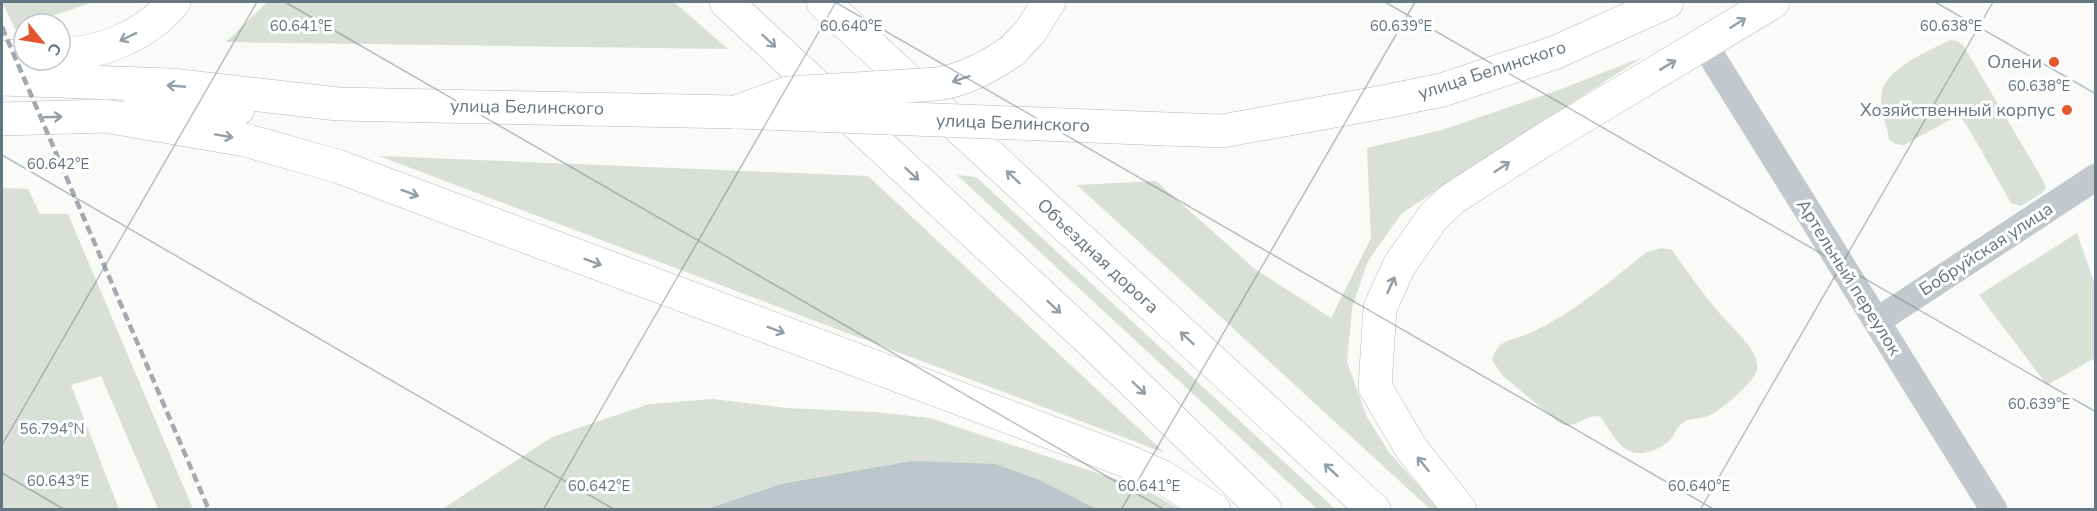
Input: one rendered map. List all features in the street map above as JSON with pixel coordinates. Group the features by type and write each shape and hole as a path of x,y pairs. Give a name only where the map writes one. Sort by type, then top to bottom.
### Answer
{"main road":[{"path":"72,53 98,50 122,40 145,28 174,2"},
{"path":"726,2 1097,347 1264,510"},
{"name":"Объездная дорога","path":"823,2 1374,510"},
{"path":"736,112 789,93 937,84 973,75 1012,51 1030,32 1049,2"},
{"name":"улица Белинского","path":"105,116 345,104 736,112 1222,131 1442,90 1554,53 1667,2"},
{"path":"1460,510 1411,448 1376,387 1380,308 1399,266 1433,217 1452,199 1542,141 1773,2"},
{"name":"улица Белинского","path":"2,79 171,85 345,104"},
{"path":"2,119 105,116 245,140 337,166 1127,461 1161,476 1214,510"}],"street":[{"name":"Артельный переулок","path":"1704,44 1994,510"},
{"name":"Бобруйская улица","path":"1877,321 2096,177"}],"shaded area":[{"path":"2,2 93,2 64,12 12,12 12,23"},
{"path":"267,2 674,2 728,49 226,42"},
{"path":"1950,40 1963,45 2044,182 2046,187 2042,193 2021,206 2011,203 1960,117 1953,118 1904,145 1895,144 1889,139 1881,98 1883,88 1889,78 1918,56"},
{"path":"1643,57 1402,213 1368,261 1352,308 1347,362 1367,417 1389,452 1439,509 1430,509 1077,185 1156,181 1255,269 1331,318 1371,238 1367,148 1442,130 1556,91"},
{"path":"379,156 868,176 1165,453"},
{"path":"957,175 976,177 1335,509 1317,509"},
{"path":"2,188 28,189 40,214 68,214 193,509 158,509 101,376 71,385 119,509 2,509"},
{"path":"2077,233 2095,285 2095,358 2047,385 1979,295"},
{"path":"1661,248 1672,250 1710,302 1746,342 1755,356 1757,368 1746,386 1718,410 1706,417 1684,422 1670,440 1659,448 1646,453 1637,453 1624,448 1599,416 1569,425 1558,422 1502,375 1492,360 1495,352 1503,343 1532,332 1563,315 1647,252"},
{"path":"713,399 786,408 874,412 930,418 1143,488 1179,509 1097,509 1082,501 781,484 707,509 441,510 552,437 649,404"},
{"path":"912,461 995,464 1037,479 1097,509 707,509 781,484"}],"railway":[{"path":"2,27 209,510"}],"place":[{"name":"Олени","path":"2054,62"},
{"name":"Хозяйственный корпус","path":"2067,110"}]}
